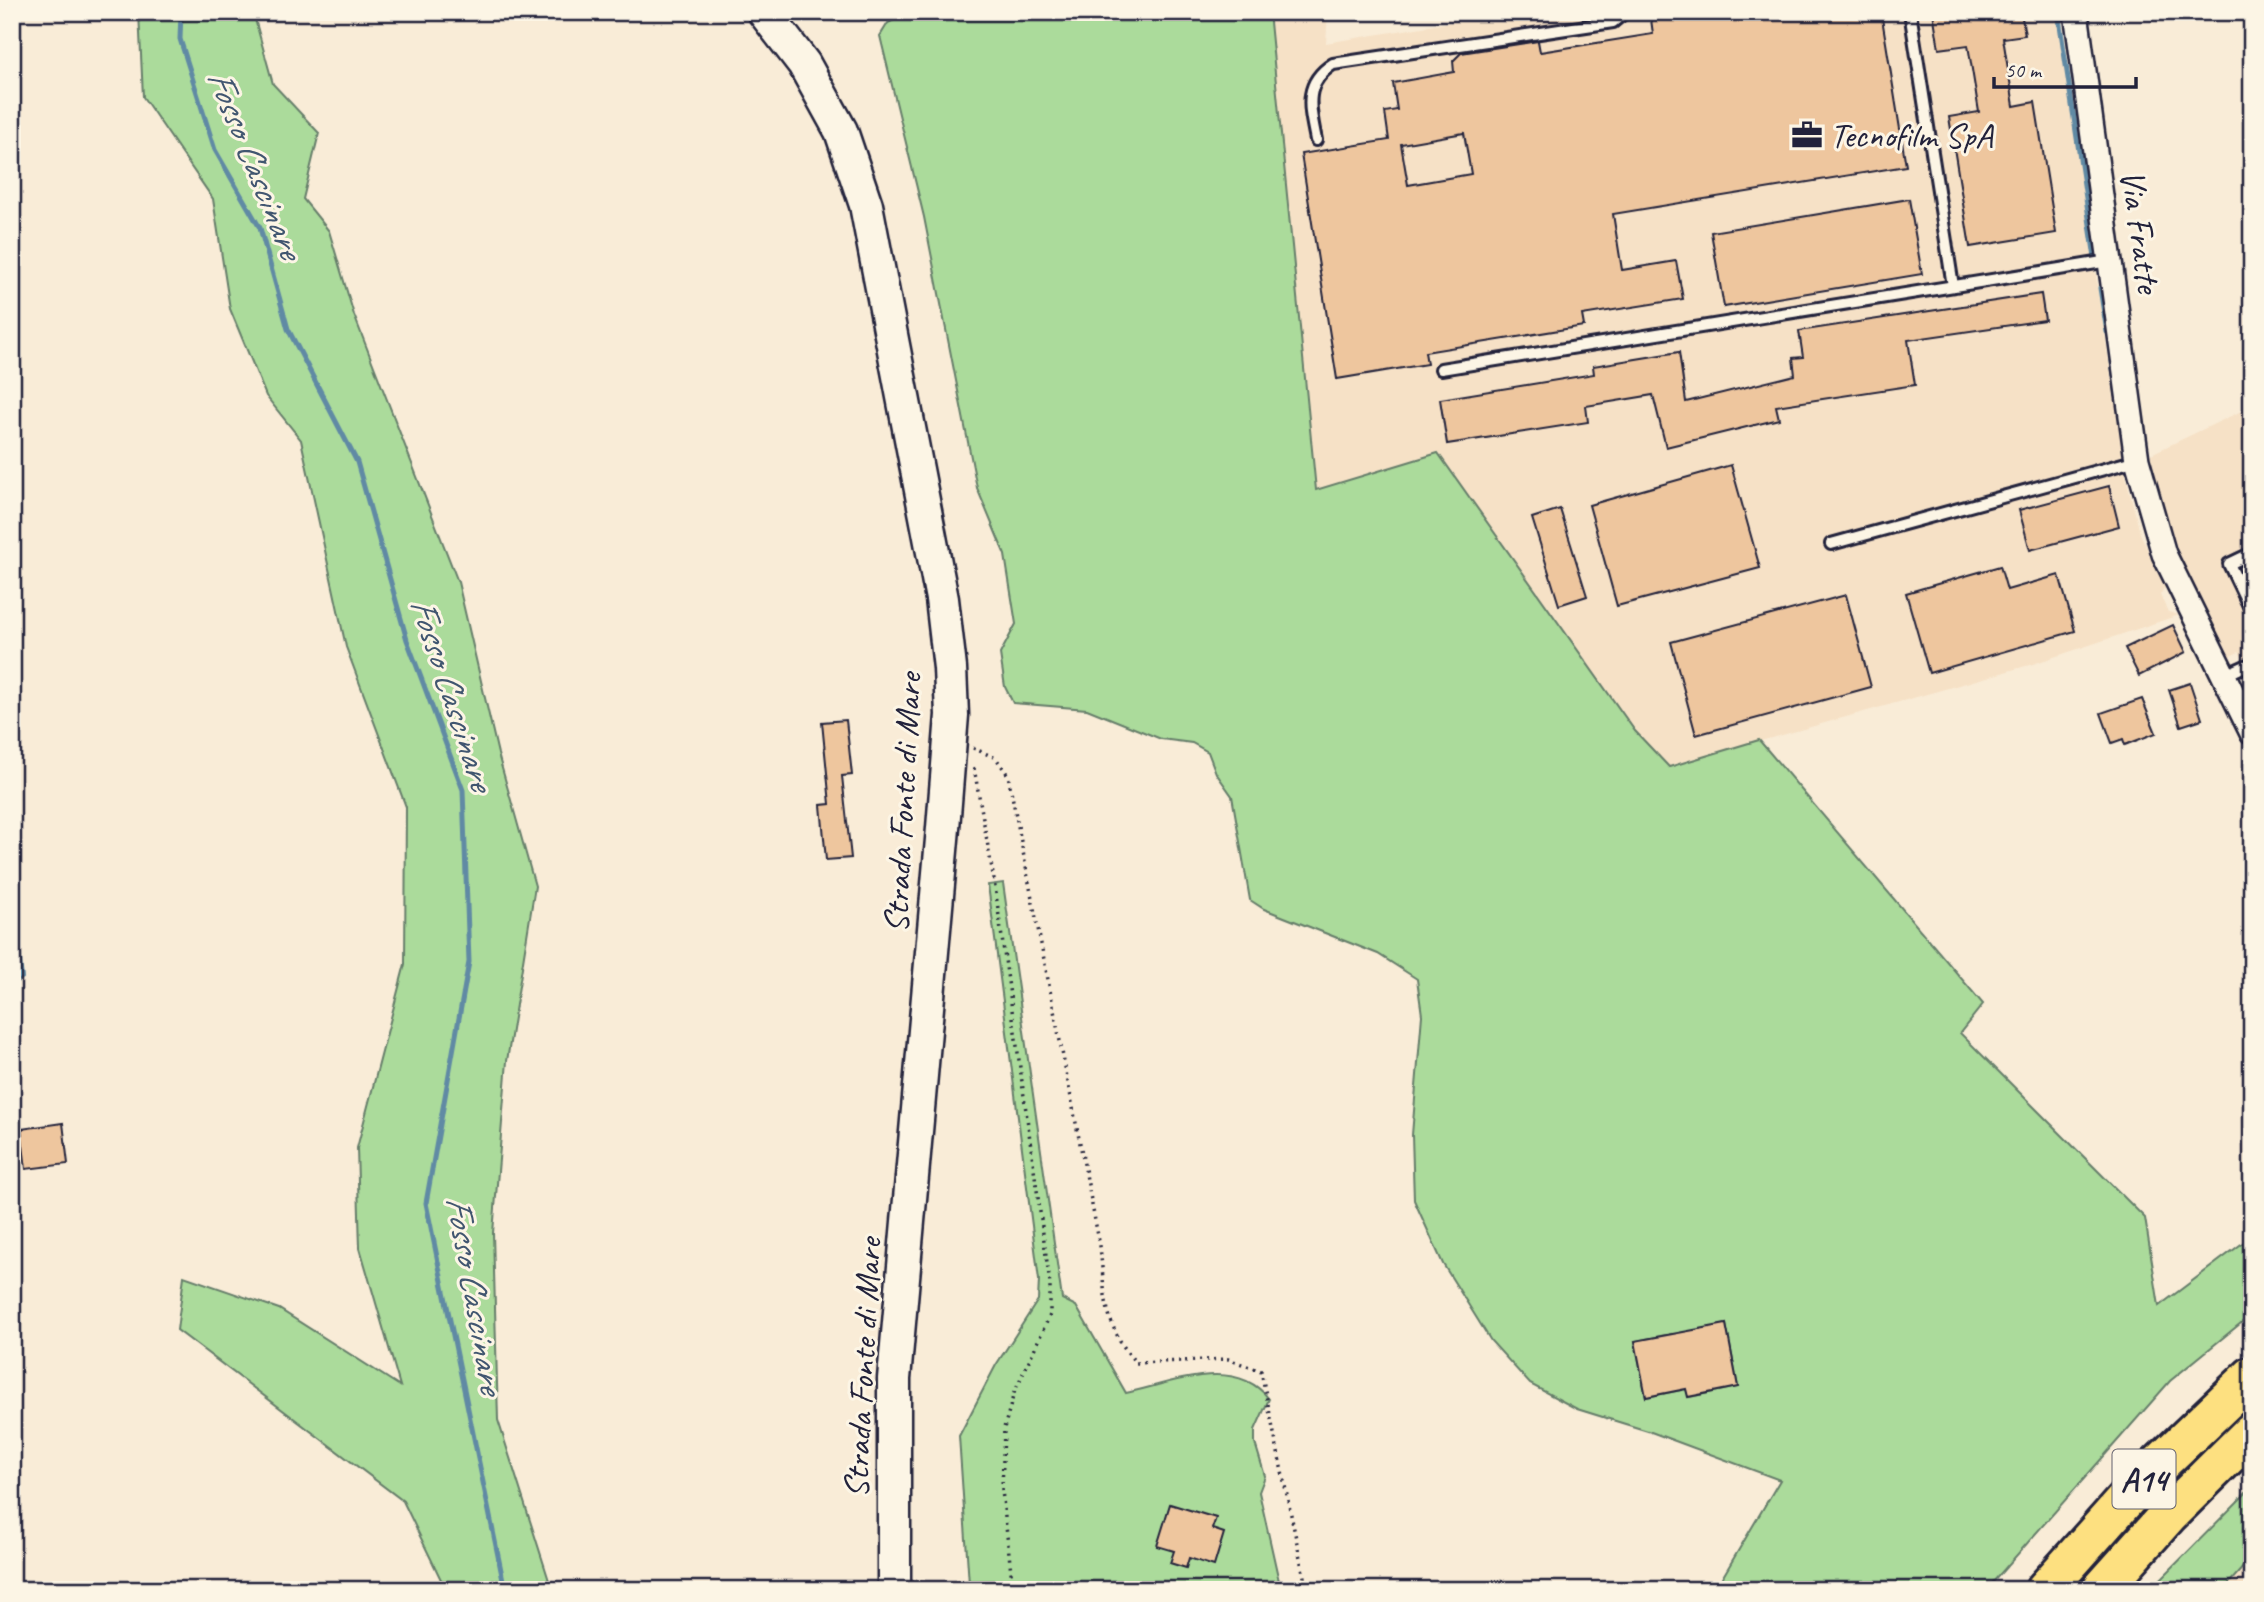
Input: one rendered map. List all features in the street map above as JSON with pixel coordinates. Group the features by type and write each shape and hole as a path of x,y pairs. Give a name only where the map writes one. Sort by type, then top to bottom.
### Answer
{"highway":[{"name":"A14","path":"2045,1590 2144,1479 2252,1376"},
{"name":"A14","path":"2101,1590 2168,1515 2252,1432"}],"street":[{"name":"Strada Fonte di Mare","path":"764,12 804,64 841,131 866,205 942,599 950,668 952,715 894,1379 894,1590"},
{"name":"Via Fratte","path":"2076,12 2137,460 2164,554 2252,733"}],"lane":[{"path":"1316,140 1308,99 1311,85 1322,71 1333,64 1613,22 1625,12"},
{"path":"1910,12 1953,286"},
{"path":"1441,369 2109,261"},
{"path":"1832,544 2137,460"},
{"path":"2252,553 2229,564 2252,612"},
{"path":"2223,676 2252,663"}],"path":[{"path":"1013,1590 1002,1490 1004,1428 1014,1393 1050,1315 1050,1284 983,803 969,747 996,758 1008,775 1100,1246 1106,1303 1117,1341 1136,1363 1228,1359 1261,1371 1304,1577 1302,1590"}],"shaded area":[{"path":"1269,12 1328,12 1326,43 1513,12 2056,12 2127,481 2140,533 2165,587 2160,595 2168,612 2179,615 2033,664 1669,767 1635,731 1438,453 1315,490"},
{"path":"2252,406 2252,673 2239,652 2228,657 2223,656 2182,568 2164,516 2149,455"},
{"path":"2252,1557 2252,1590 2223,1590"}],"green space":[{"path":"139,12 253,12 273,84 319,133 303,199 329,231 354,315 458,582 498,754 535,886 507,1061 493,1233 498,1420 552,1590 446,1590 403,1501 177,1330 184,1276 279,1309 400,1386 360,1248 357,1148 405,964 406,807 346,647 301,440 266,396 230,309 213,199 143,97"},
{"path":"910,12 1269,12 1316,490 1438,453 1635,731 1669,767 1759,740 1983,1004 1960,1033 2145,1218 2159,1306 2252,1236 2252,1314 2170,1381 1986,1590 1715,1590 1780,1480 1651,1432 1577,1409 1530,1384 1491,1341 1443,1264 1414,1200 1412,1135 1422,1015 1417,979 1378,954 1264,909 1250,900 1232,796 1216,773 1208,752 1192,743 1161,739 1087,709 1013,703 1005,687 1000,654 1016,624 1005,555 977,488 924,217 880,36 888,23","holes":["1726,1324 1738,1387 1689,1397 1686,1389 1646,1397 1635,1341 1671,1334 1673,1343"]},
{"path":"1003,883 1062,1299 1076,1306 1126,1393 1183,1379 1221,1375 1239,1378 1255,1386 1269,1399 1255,1430 1255,1443 1265,1476 1259,1492 1281,1590 965,1590 969,1584 959,1436 996,1365 1038,1300 1039,1280 988,885"},
{"path":"2252,1487 2252,1557 2223,1590 2150,1590"}],"water":[{"path":"12,946 19,946 23,978 12,985"}],"building":[{"path":"1650,12 1881,12 1906,166 1613,214 1622,270 1676,261 1683,299 1582,315 1584,326 1425,352 1427,364 1337,379 1301,154 1389,140 1385,112 1397,110 1393,83 1454,72 1453,61 1461,53 1538,41 1540,52 1653,34","holes":["1464,133 1471,174 1408,185 1401,144"]},
{"path":"1933,12 2021,12 2025,35 2003,38 2014,106 2035,102 2056,233 1970,247 1949,117 1979,112 1968,45 1939,49"},
{"path":"1909,199 1922,274 1724,307 1711,232"},
{"path":"2041,294 2045,320 1908,340 1915,385 1776,406 1779,419 1666,447 1653,395 1586,406 1588,422 1447,444 1440,399 1594,374 1593,366 1679,352 1686,402 1795,375 1793,358 1803,357 1799,331"},
{"path":"1731,465 1760,568 1617,606 1589,505"},
{"path":"2109,486 2119,526 2030,550 2019,510"},
{"path":"1560,509 1587,596 1559,605 1532,518"},
{"path":"2000,566 2007,590 2059,575 2075,631 1929,673 1906,593"},
{"path":"1846,595 1871,687 1696,735 1671,642"},
{"path":"2173,625 2186,652 2139,676 2125,648"},
{"path":"2190,683 2202,719 2181,726 2169,690"},
{"path":"2142,699 2156,733 2125,745 2123,739 2112,743 2101,713"},
{"path":"846,720 852,775 842,776 851,858 826,860 821,805 830,804 822,722"},
{"path":"63,1123 68,1164 26,1169 21,1129"},
{"path":"1726,1324 1738,1387 1688,1397 1686,1389 1646,1397 1635,1341"},
{"path":"1170,1504 1216,1518 1212,1529 1224,1533 1214,1566 1189,1558 1186,1568 1170,1563 1174,1551 1157,1546"}],"waterway":[{"name":"Fosso Cascinare","path":"181,12 180,39 215,150 260,228 288,329 357,462 407,640 463,790 469,962 426,1203 505,1590"},
{"path":"2058,12 2095,258"},
{"path":"2100,288 2107,332"},
{"path":"2112,361 2117,396"},
{"path":"2248,747 2252,755"}],"place":[{"name":"Tecnofilm SpA","path":"1807,135"}]}
